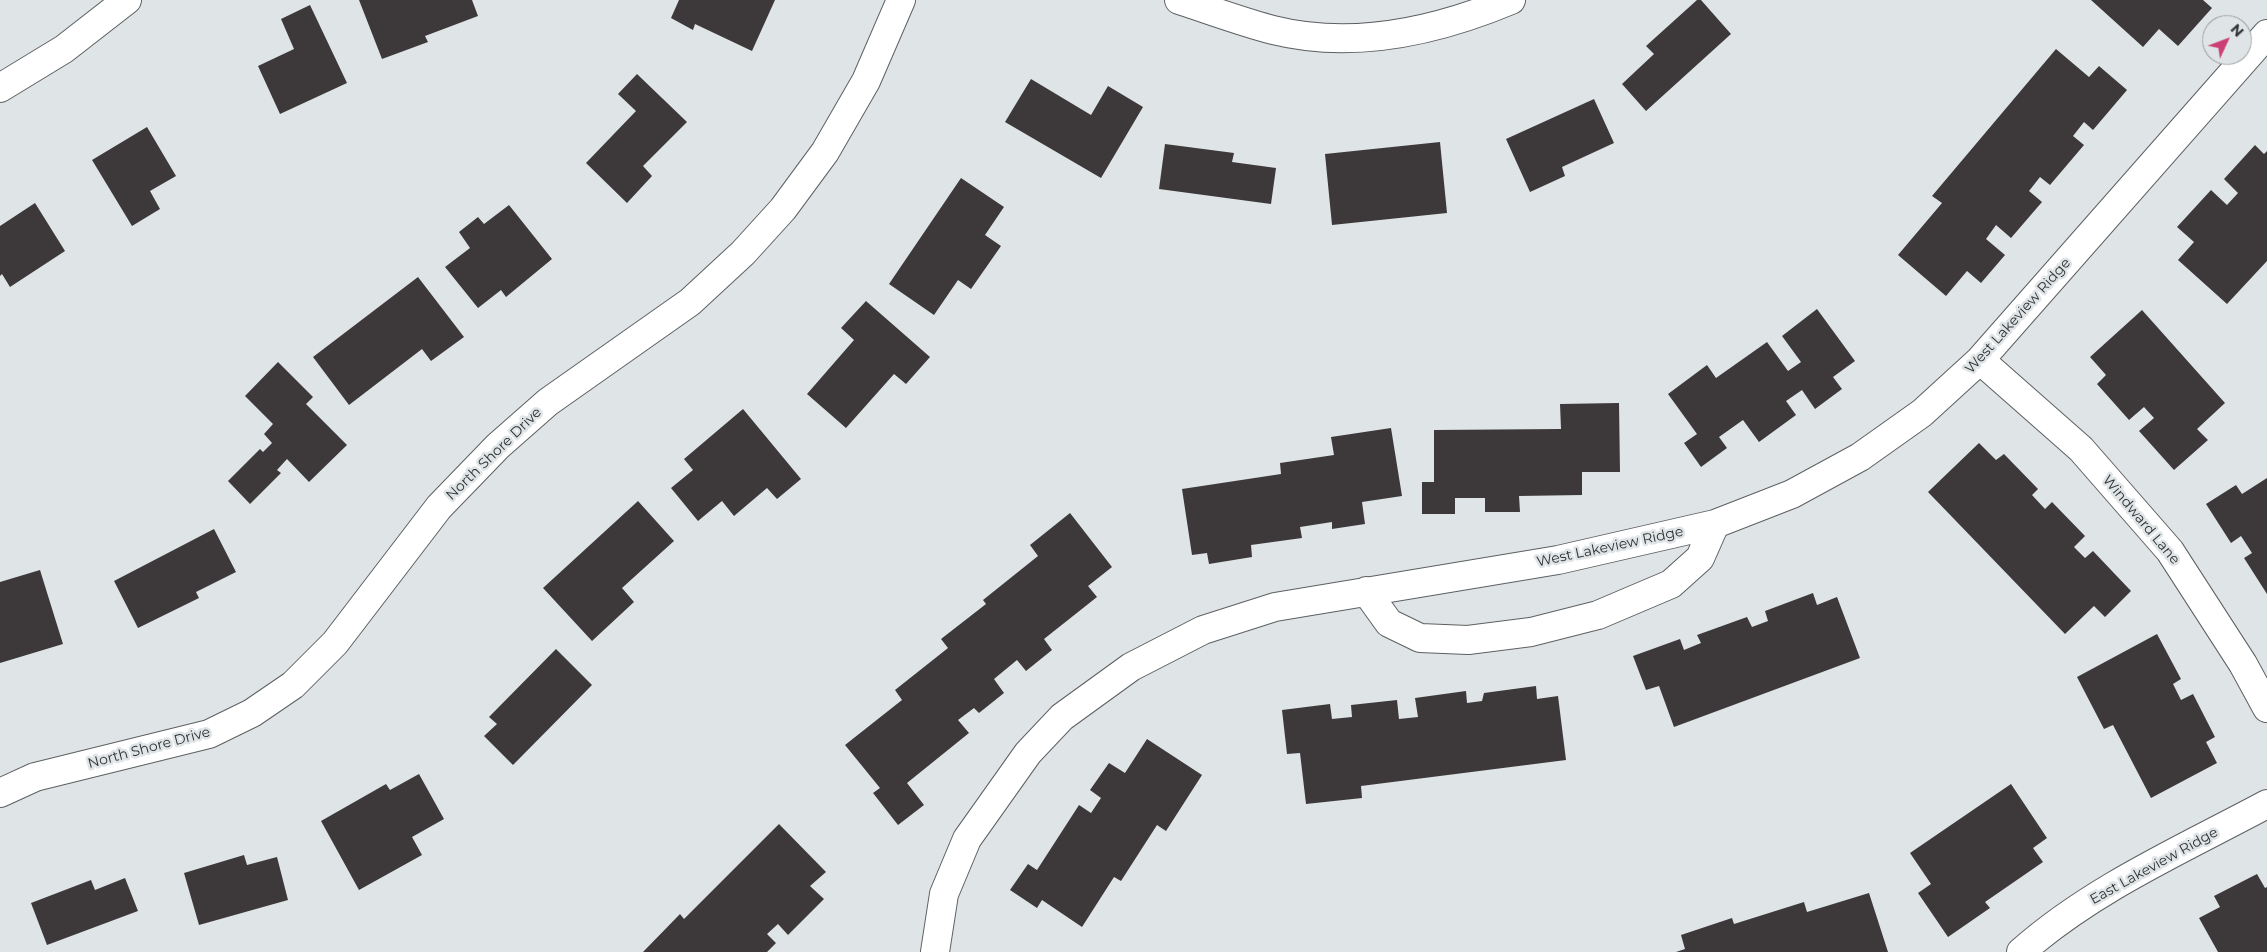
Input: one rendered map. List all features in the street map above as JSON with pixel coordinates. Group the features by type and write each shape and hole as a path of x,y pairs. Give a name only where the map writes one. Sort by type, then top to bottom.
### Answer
{"street":[{"path":"0,88 64,49 127,0"},
{"name":"North Shore Drive","path":"0,793 36,777 208,734 252,713 293,685 335,643 439,507 498,446 548,402 690,302 743,253 783,209 825,152 866,81 900,0"},
{"path":"1179,0 1274,30 1326,37 1372,37 1424,30 1474,16 1511,0"},
{"name":"West Lakeview Ridge","path":"935,952 944,894 967,839 1028,753 1062,717 1131,667 1202,630 1275,607 1558,560 1715,524 1792,494 1860,458 1922,413 1980,360 2267,34"},
{"name":"Windward Lane","path":"1980,360 2081,449 2170,551 2243,664 2267,708"},
{"path":"1366,592 1389,623 1420,638 1468,640 1531,632 1598,615 1671,584 1700,558 1715,524"},
{"name":"East Lakeview Ridge","path":"2021,952 2041,934 2112,887 2267,804"}],"building":[{"path":"359,0 472,0 478,16 425,36 428,42 382,59"},
{"path":"679,0 775,0 752,51 695,24 693,30 671,18"},
{"path":"1697,0 1701,0 1731,34 1646,111 1622,84 1654,54 1646,46"},
{"path":"2091,0 2203,0 2212,8 2206,15 2202,15 2202,19 2178,46 2159,29 2143,47"},
{"path":"310,5 347,83 280,114 258,66 294,49 281,19"},
{"path":"2056,49 2089,77 2099,66 2127,90 2093,130 2084,122 2073,136 2084,145 2050,185 2040,177 2029,191 2042,202 2011,238 1996,225 1986,239 2005,255 1981,283 1967,271 1946,296 1898,255 1942,203 1932,196"},
{"path":"637,74 687,122 643,166 652,176 627,203 586,163 636,111 618,94"},
{"path":"1031,79 1091,115 1108,86 1143,107 1101,178 1005,122"},
{"path":"1594,99 1614,143 1562,167 1565,176 1530,192 1506,139"},
{"path":"147,127 176,176 150,191 160,209 132,226 92,160"},
{"path":"1440,142 1447,213 1332,225 1325,154"},
{"path":"1165,144 1234,153 1232,162 1276,168 1271,204 1159,189"},
{"path":"2255,145 2264,154 2267,151 2267,261 2227,304 2178,260 2194,242 2177,227 2211,190 2227,205 2238,193 2224,179"},
{"path":"961,178 1004,207 985,235 1001,246 971,289 958,280 934,315 889,284"},
{"path":"35,203 65,251 10,287 2,274 0,276 0,226"},
{"path":"509,205 552,259 506,297 501,290 478,308 445,267 470,248 459,232 478,217 484,224"},
{"path":"418,277 464,337 431,361 422,349 349,405 313,357"},
{"path":"866,301 930,357 906,384 894,374 846,428 807,394 854,340 841,328"},
{"path":"1817,309 1855,361 1833,377 1842,389 1815,409 1802,390 1786,401 1796,415 1759,442 1743,420 1719,437 1727,448 1701,467 1684,443 1697,434 1668,394 1707,365 1716,378 1767,342 1788,371 1801,362 1782,336"},
{"path":"2142,310 2225,403 2197,429 2208,440 2174,470 2139,431 2154,418 2144,407 2129,420 2097,384 2106,375 2090,357"},
{"path":"278,362 313,397 306,404 347,445 309,482 287,459 277,470 281,473 250,504 228,481 260,449 263,452 272,443 264,434 273,424 245,396"},
{"path":"1619,403 1620,472 1582,472 1582,495 1519,496 1520,512 1485,512 1485,498 1455,498 1455,514 1422,514 1422,482 1434,482 1434,430 1561,429 1560,404"},
{"path":"743,409 801,479 777,499 767,488 734,516 722,501 698,521 671,488 693,470 684,459"},
{"path":"1391,428 1402,496 1362,502 1365,524 1332,529 1332,522 1300,527 1302,538 1251,545 1252,557 1209,564 1207,553 1192,555 1182,489 1281,474 1280,463 1334,455 1331,437"},
{"path":"1979,443 1996,460 2004,454 2038,489 2032,495 2045,509 2052,502 2085,536 2074,547 2085,558 2093,551 2131,591 2105,617 2094,606 2065,634 1928,492"},
{"path":"2267,478 2267,594 2244,558 2252,553 2241,536 2231,543 2206,504 2236,485 2242,494"},
{"path":"638,501 674,541 622,588 634,602 592,641 543,588"},
{"path":"1070,513 1112,567 1088,586 1097,597 1044,639 1052,650 1026,671 1017,660 994,679 1004,693 979,713 974,708 958,720 969,733 907,783 924,805 898,825 873,793 880,788 845,745 902,700 895,690 948,648 941,639 986,604 983,600 1038,556 1030,545"},
{"path":"214,529 236,572 196,592 199,598 138,628 114,581"},
{"path":"40,570 63,644 0,663 0,582"},
{"path":"1813,593 1817,605 1837,597 1860,658 1674,727 1659,686 1646,690 1633,656 1680,639 1684,650 1701,643 1697,635 1747,617 1752,627 1768,621 1765,611"},
{"path":"2157,634 2181,679 2173,684 2181,700 2193,694 2215,737 2206,742 2217,763 2151,798 2113,725 2104,729 2077,677"},
{"path":"556,649 592,685 513,765 484,736 497,724 489,717"},
{"path":"1536,686 1537,699 1558,696 1566,760 1361,786 1362,798 1306,804 1300,753 1287,754 1282,710 1330,704 1332,719 1352,717 1351,705 1397,700 1399,719 1418,717 1415,698 1466,691 1467,703 1482,701 1484,693"},
{"path":"1147,739 1202,775 1166,831 1157,825 1121,881 1114,877 1082,927 1042,900 1037,908 1010,890 1028,864 1037,870 1079,805 1091,813 1101,798 1090,790 1109,763 1125,773"},
{"path":"419,774 444,819 412,837 422,855 359,890 321,821 386,784 390,790"},
{"path":"2011,784 2047,838 2033,848 2043,862 1985,902 1990,908 1948,937 1918,893 1931,884 1910,853"},
{"path":"779,824 826,872 810,886 824,899 788,935 778,924 767,934 776,943 767,952 643,952 680,914 684,919"},
{"path":"244,855 247,865 277,857 288,900 199,925 184,873"},
{"path":"2257,874 2265,888 2267,887 2267,952 2218,952 2199,918 2220,907 2214,896"},
{"path":"125,878 138,911 47,945 31,903 91,880 95,890"},
{"path":"1869,893 1888,952 1676,952 1685,949 1681,935 1732,918 1734,924 1804,902 1807,912"}]}
